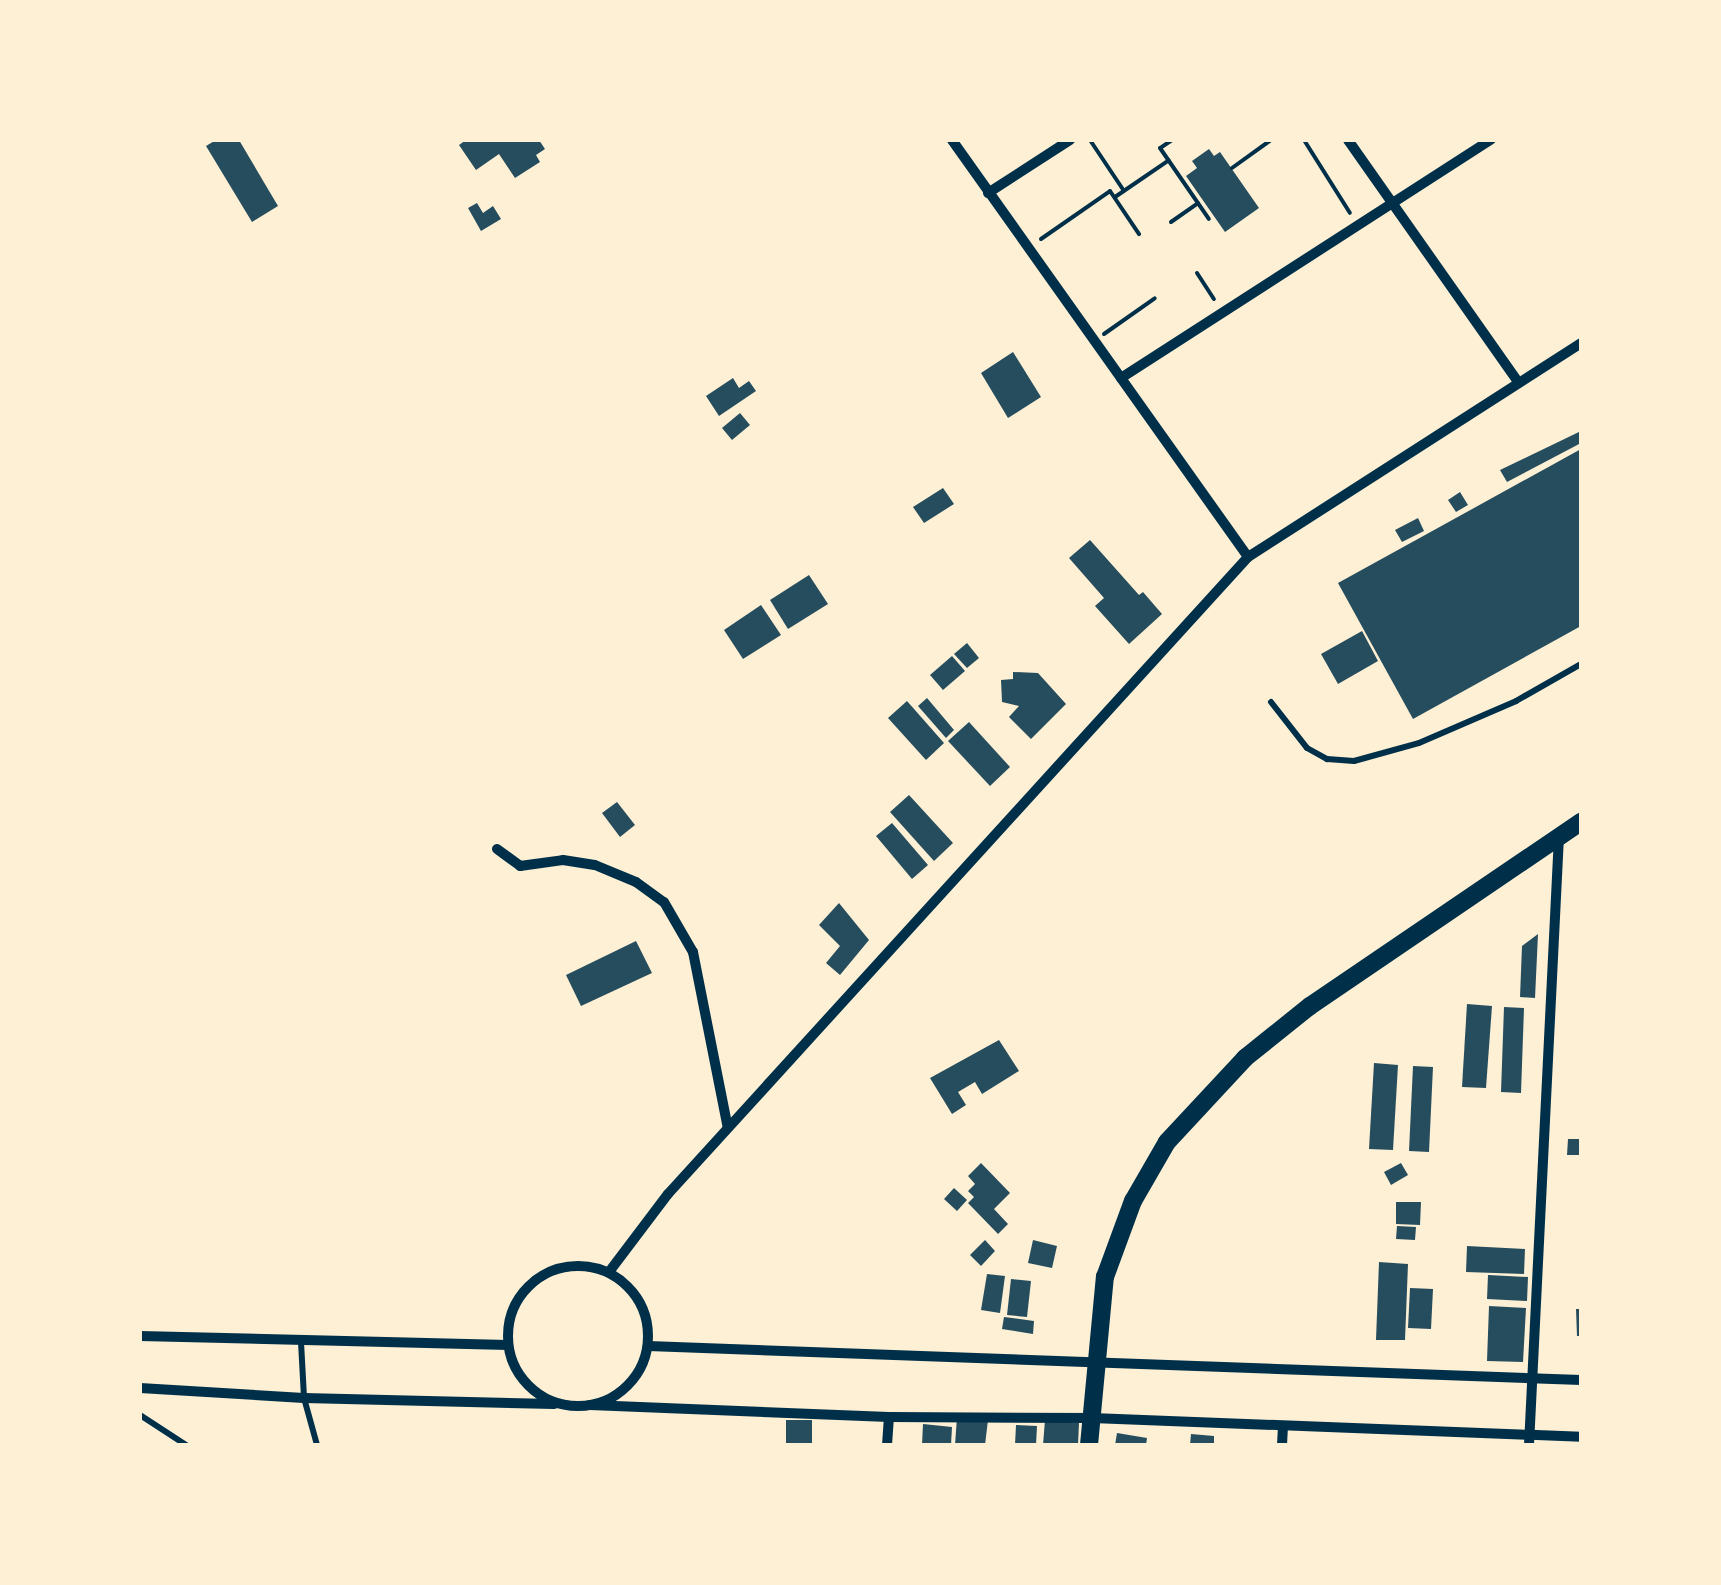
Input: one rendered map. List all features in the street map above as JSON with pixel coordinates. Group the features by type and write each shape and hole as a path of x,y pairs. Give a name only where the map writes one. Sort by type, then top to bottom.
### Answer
{"main road":[{"path":"1089,1445 1105,1277 1132,1201 1168,1142 1245,1058 1310,1006 1581,822"}],"street":[{"path":"952,140 1248,556"},
{"path":"988,193 1070,140"},
{"path":"1348,140 1518,382"},
{"path":"1121,378 1491,140"},
{"path":"609,1272 668,1194 1248,556 1581,343"},
{"path":"1530,1440 1560,837"},
{"path":"498,849 520,866 563,860 595,865 636,882 664,902 693,952 728,1128"},
{"path":"560,1404 525,1383 508,1346 515,1304 545,1272 577,1265 609,1272 640,1302 648,1346 641,1367 628,1385 590,1405"},
{"path":"140,1336 508,1346"},
{"path":"648,1346 1096,1366 1581,1380"},
{"path":"140,1388 304,1398 889,1417 1092,1418 1530,1440 1581,1438"},
{"path":"887,1445 889,1417"},
{"path":"1282,1445 1283,1427"}],"lane":[{"path":"1271,702 1308,748 1328,759 1354,761 1420,743 1516,701 1581,664"},
{"path":"301,1342 304,1398 317,1445"},
{"path":"140,1415 186,1445"}],"path":[{"path":"1090,140 1124,190"},
{"path":"1172,140 1160,148 1209,220"},
{"path":"1232,168 1270,140"},
{"path":"1304,140 1358,226"},
{"path":"1114,198 1168,160"},
{"path":"1027,248 1110,191 1138,234"},
{"path":"1172,222 1198,204"},
{"path":"1196,273 1222,311"},
{"path":"1096,339 1155,298"}],"building":[{"path":"216,140 239,140 278,206 252,222 206,146"},
{"path":"466,140 539,140 545,149 536,155 540,162 515,178 499,154 476,170 459,145"},
{"path":"1209,149 1214,156 1220,152 1259,208 1225,232 1186,176 1197,168 1192,161"},
{"path":"477,203 483,213 493,206 501,219 481,231 468,208"},
{"path":"1013,352 1041,397 1008,418 981,373"},
{"path":"733,378 739,388 749,381 756,391 719,416 706,396"},
{"path":"740,413 750,425 732,440 722,428"},
{"path":"1581,431 1581,443 1507,482 1500,470"},
{"path":"1581,449 1581,626 1413,719 1338,583"},
{"path":"943,488 954,504 924,523 913,507"},
{"path":"1460,492 1468,505 1456,512 1448,500"},
{"path":"1418,518 1424,531 1402,542 1395,530"},
{"path":"1090,540 1139,595 1143,592 1162,614 1129,644 1095,606 1104,598 1069,558"},
{"path":"809,575 828,604 788,629 770,600"},
{"path":"761,605 781,635 743,659 724,630"},
{"path":"1362,631 1378,661 1338,684 1321,654"},
{"path":"967,643 979,658 967,668 954,654"},
{"path":"952,656 965,671 943,690 930,675"},
{"path":"1013,672 1038,673 1066,704 1031,739 1009,717 1019,706 1002,702 1001,680 1013,679"},
{"path":"927,698 954,730 946,738 918,706"},
{"path":"907,701 944,743 926,760 888,718"},
{"path":"969,722 1010,767 990,786 948,741"},
{"path":"909,795 953,843 934,861 890,812"},
{"path":"617,802 635,825 620,837 602,813"},
{"path":"892,823 928,865 912,879 876,836"},
{"path":"839,903 869,940 840,975 826,963 840,946 819,925"},
{"path":"1538,934 1535,998 1520,997 1522,946"},
{"path":"636,941 652,973 581,1006 566,975"},
{"path":"1467,1004 1492,1006 1486,1088 1462,1087"},
{"path":"1504,1007 1524,1008 1521,1093 1501,1092"},
{"path":"999,1040 1019,1071 982,1094 975,1082 958,1092 966,1105 952,1114 930,1078"},
{"path":"1374,1063 1398,1065 1393,1150 1369,1149"},
{"path":"1413,1066 1433,1067 1429,1152 1409,1151"},
{"path":"1568,1139 1581,1139 1581,1155 1567,1155"},
{"path":"981,1163 1010,1193 994,1209 1008,1224 998,1234 968,1203 974,1197 968,1191 975,1184 968,1176"},
{"path":"1401,1163 1408,1175 1391,1185 1384,1172"},
{"path":"954,1188 967,1200 957,1211 944,1199"},
{"path":"1396,1202 1421,1202 1420,1225 1396,1224"},
{"path":"1397,1226 1416,1227 1415,1240 1396,1239"},
{"path":"985,1240 995,1251 981,1266 970,1255"},
{"path":"1033,1240 1057,1246 1052,1268 1028,1263"},
{"path":"1467,1246 1525,1249 1524,1274 1466,1272"},
{"path":"1379,1262 1408,1264 1405,1340 1376,1340"},
{"path":"987,1274 1005,1276 1000,1313 981,1310"},
{"path":"1488,1275 1528,1277 1527,1301 1487,1299"},
{"path":"1011,1279 1031,1281 1027,1317 1007,1315"},
{"path":"1410,1288 1433,1289 1431,1329 1408,1328"},
{"path":"1489,1306 1526,1308 1523,1362 1487,1361"},
{"path":"1576,1309 1581,1309 1581,1336 1577,1336"},
{"path":"1004,1317 1034,1321 1033,1334 1002,1329"},
{"path":"957,1417 988,1420 985,1445 955,1445"},
{"path":"786,1420 812,1420 812,1445 786,1445"},
{"path":"1045,1420 1079,1423 1078,1445 1043,1445"},
{"path":"923,1424 952,1427 951,1445 922,1445"},
{"path":"1016,1425 1037,1426 1036,1445 1015,1445"},
{"path":"1117,1433 1147,1438 1146,1445 1115,1445"},
{"path":"1191,1434 1214,1436 1214,1445 1190,1445"}]}
